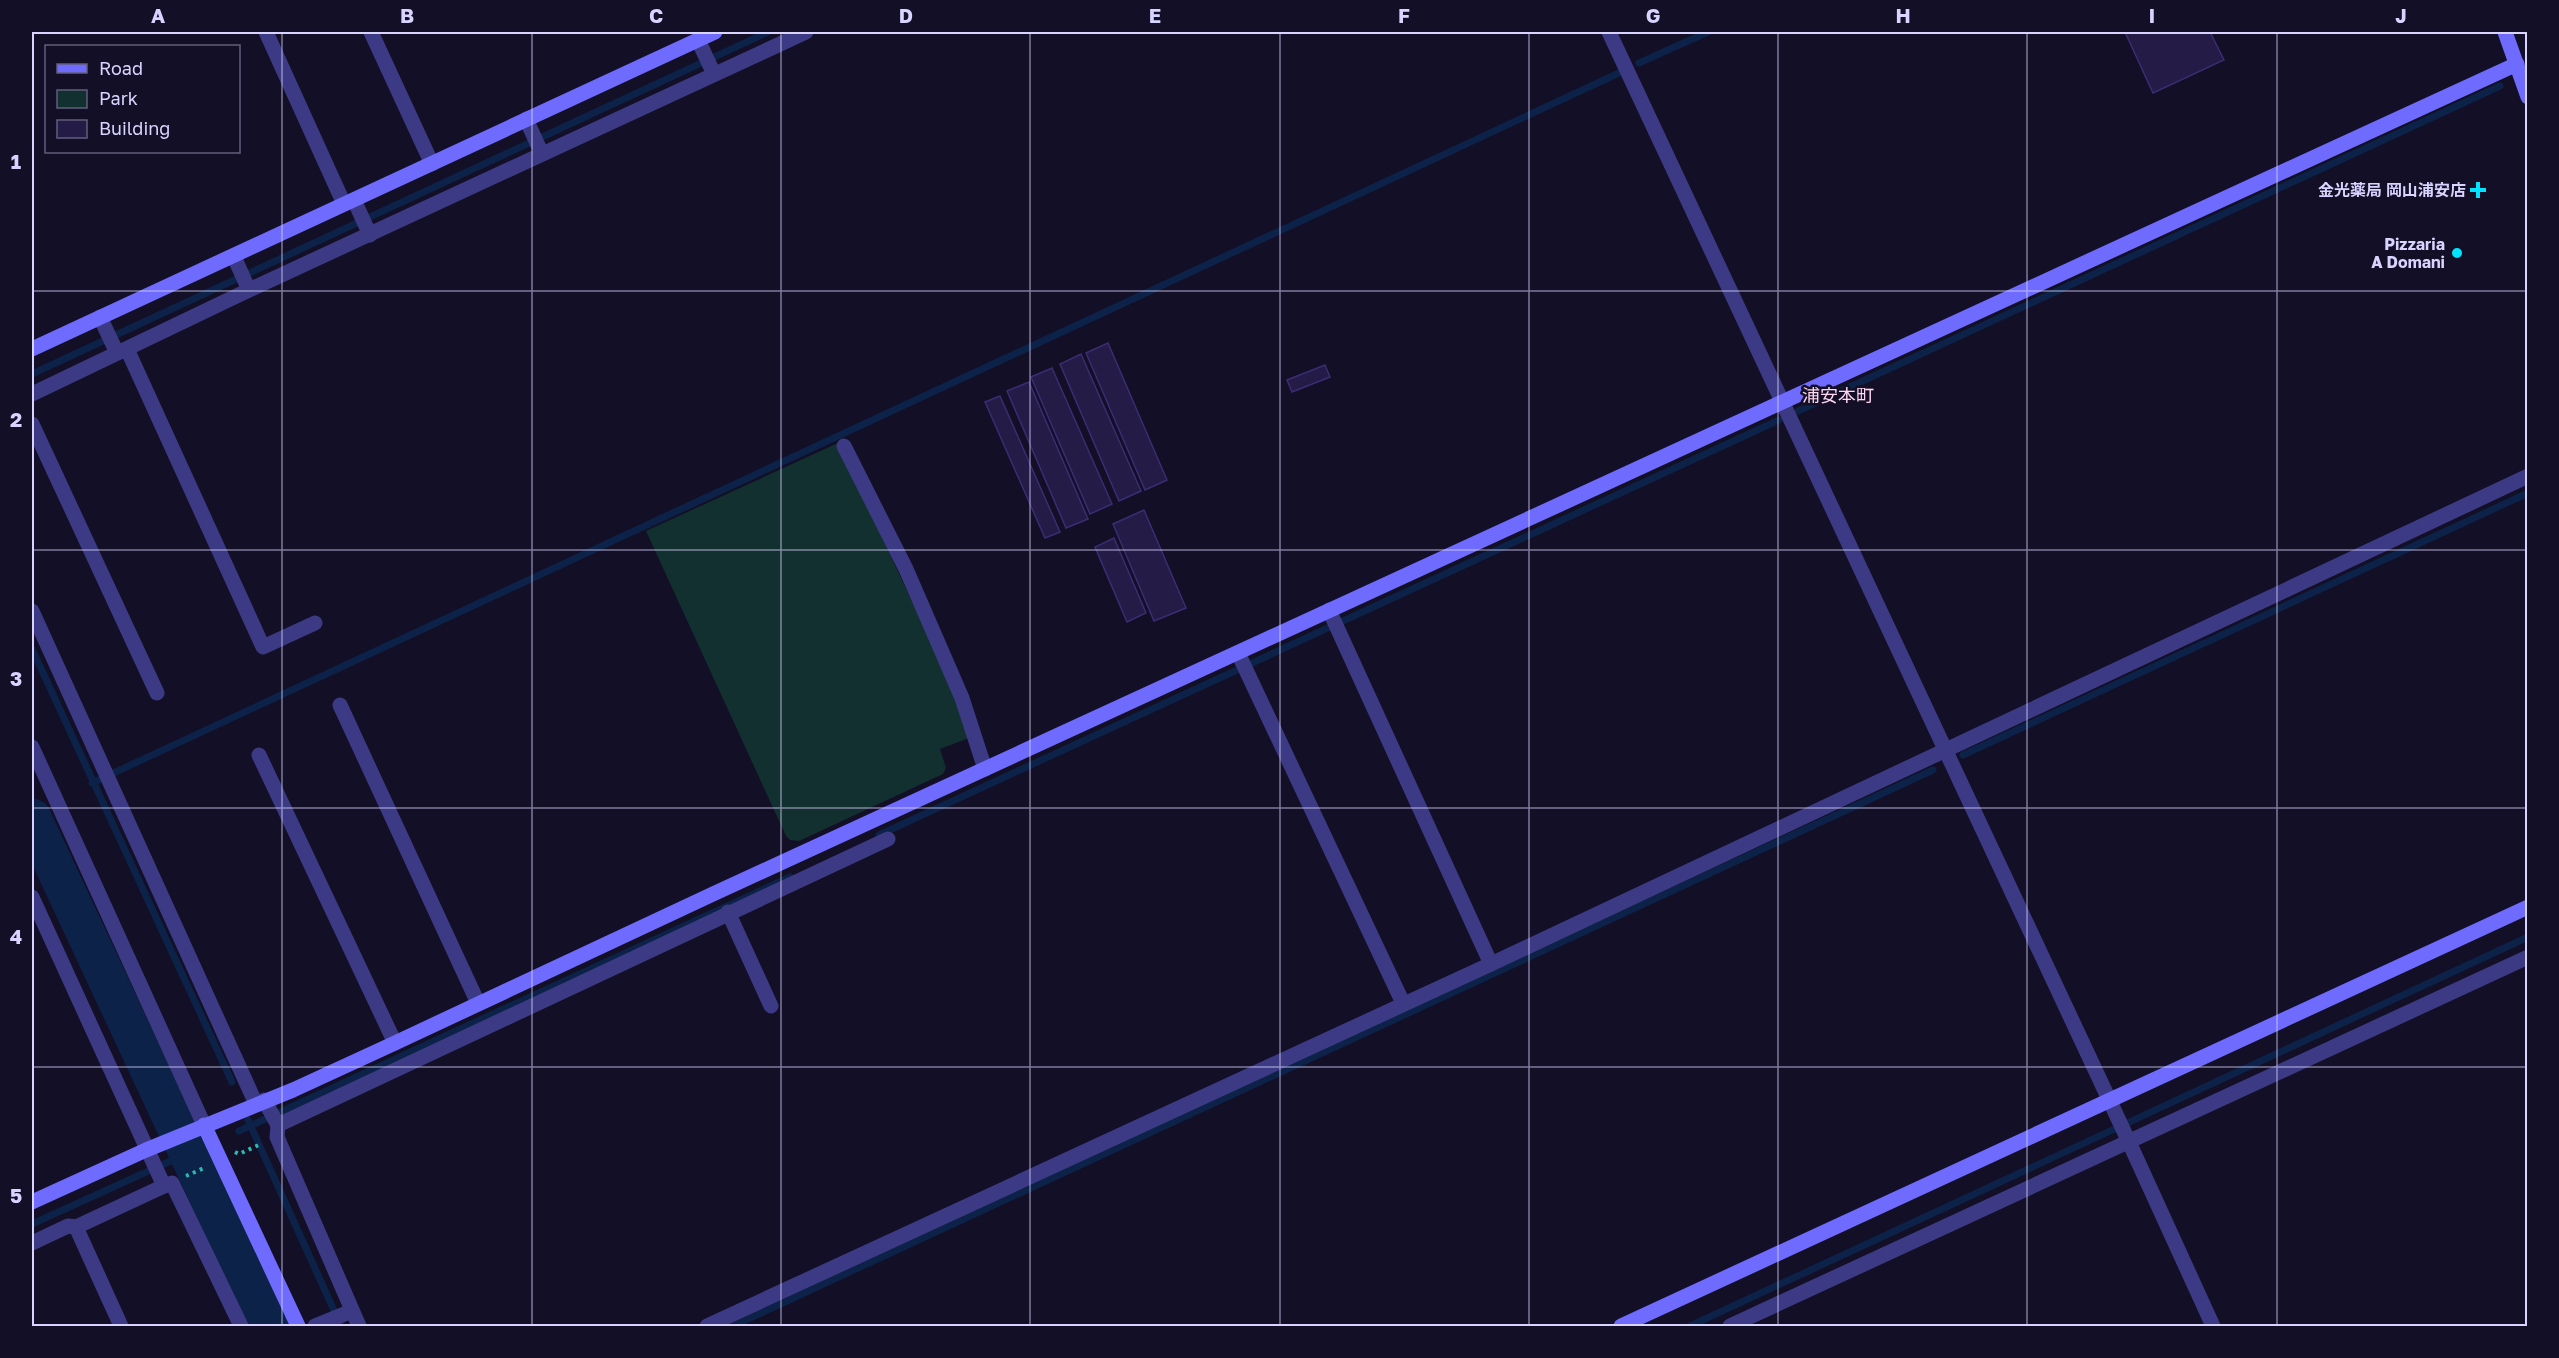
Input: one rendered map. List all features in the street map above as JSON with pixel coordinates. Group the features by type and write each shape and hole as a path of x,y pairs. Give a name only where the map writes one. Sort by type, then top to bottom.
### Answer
{"street":[{"path":"266,32 349,202 366,225"},
{"path":"370,32 432,164"},
{"path":"32,394 242,275 349,202 715,32"},
{"path":"32,350 100,317 242,275 366,225 710,64 806,32"},
{"path":"1610,32 2128,1139 2213,1326"},
{"path":"2505,32 2522,61 2528,97"},
{"path":"698,40 710,64"},
{"path":"32,1243 68,1226 76,1227 200,1127 269,1112 720,907 831,855 986,769 1242,662 1783,402 2522,61"},
{"path":"526,119 538,145"},
{"path":"100,317 116,345 263,647 315,622"},
{"path":"32,424 157,693"},
{"path":"844,446 906,569 962,698 986,769"},
{"path":"707,1326 1491,964 2528,476"},
{"path":"32,611 107,776 269,1112 342,1316 359,1326"},
{"path":"1333,620 1491,964"},
{"path":"1242,662 1403,1003"},
{"path":"339,705 476,1016"},
{"path":"32,747 200,1127 298,1326"},
{"path":"259,755 395,1043"},
{"path":"269,1112 293,1090 395,1043 476,1016 831,855 888,839"},
{"path":"32,900 156,1164 172,1183 241,1326"},
{"path":"720,907 771,1006"},
{"path":"1621,1326 2528,907"},
{"path":"1730,1326 2128,1139 2528,957"},
{"path":"32,1202 156,1164"},
{"path":"76,1227 121,1326"},
{"path":"315,1326 342,1316"}],"path":[{"path":"230,1148 238,1154 252,1148"},
{"path":"188,1175 204,1168"}],"green space":[{"path":"838,443 959,702 969,738 940,749 946,768 943,774 799,841 790,840 786,836 646,531"}],"building":[{"path":"2125,32 2210,32 2224,60 2153,93"},
{"path":"1108,343 1167,480 1145,490 1086,353"},
{"path":"1081,354 1141,491 1119,501 1060,364"},
{"path":"1325,365 1330,377 1292,392 1287,380"},
{"path":"1052,368 1112,504 1090,514 1031,377"},
{"path":"1029,382 1088,519 1066,528 1007,391"},
{"path":"1000,396 1060,532 1045,538 985,402"},
{"path":"1144,510 1186,608 1154,621 1113,524"},
{"path":"1114,538 1146,613 1127,622 1095,547"}],"waterway":[{"path":"32,374 768,32"},
{"path":"1639,63 1708,32"},
{"path":"92,783 1619,73"},
{"path":"1798,411 2500,86"},
{"path":"879,835 1779,420"},
{"path":"1963,755 2528,493"},
{"path":"32,649 232,1082"},
{"path":"733,1326 1933,770"},
{"path":"32,818 269,1326"},
{"path":"239,1131 790,877"},
{"path":"1690,1326 2528,937"},
{"path":"248,1120 341,1326"},
{"path":"32,1224 197,1149"}],"place":[{"name":"金光薬局 岡山浦安店","path":"2478,190"},
{"name":"Pizzaria A Domani","path":"2457,253"}],"district":[{"name":"浦安本町","path":"1838,396"}]}
